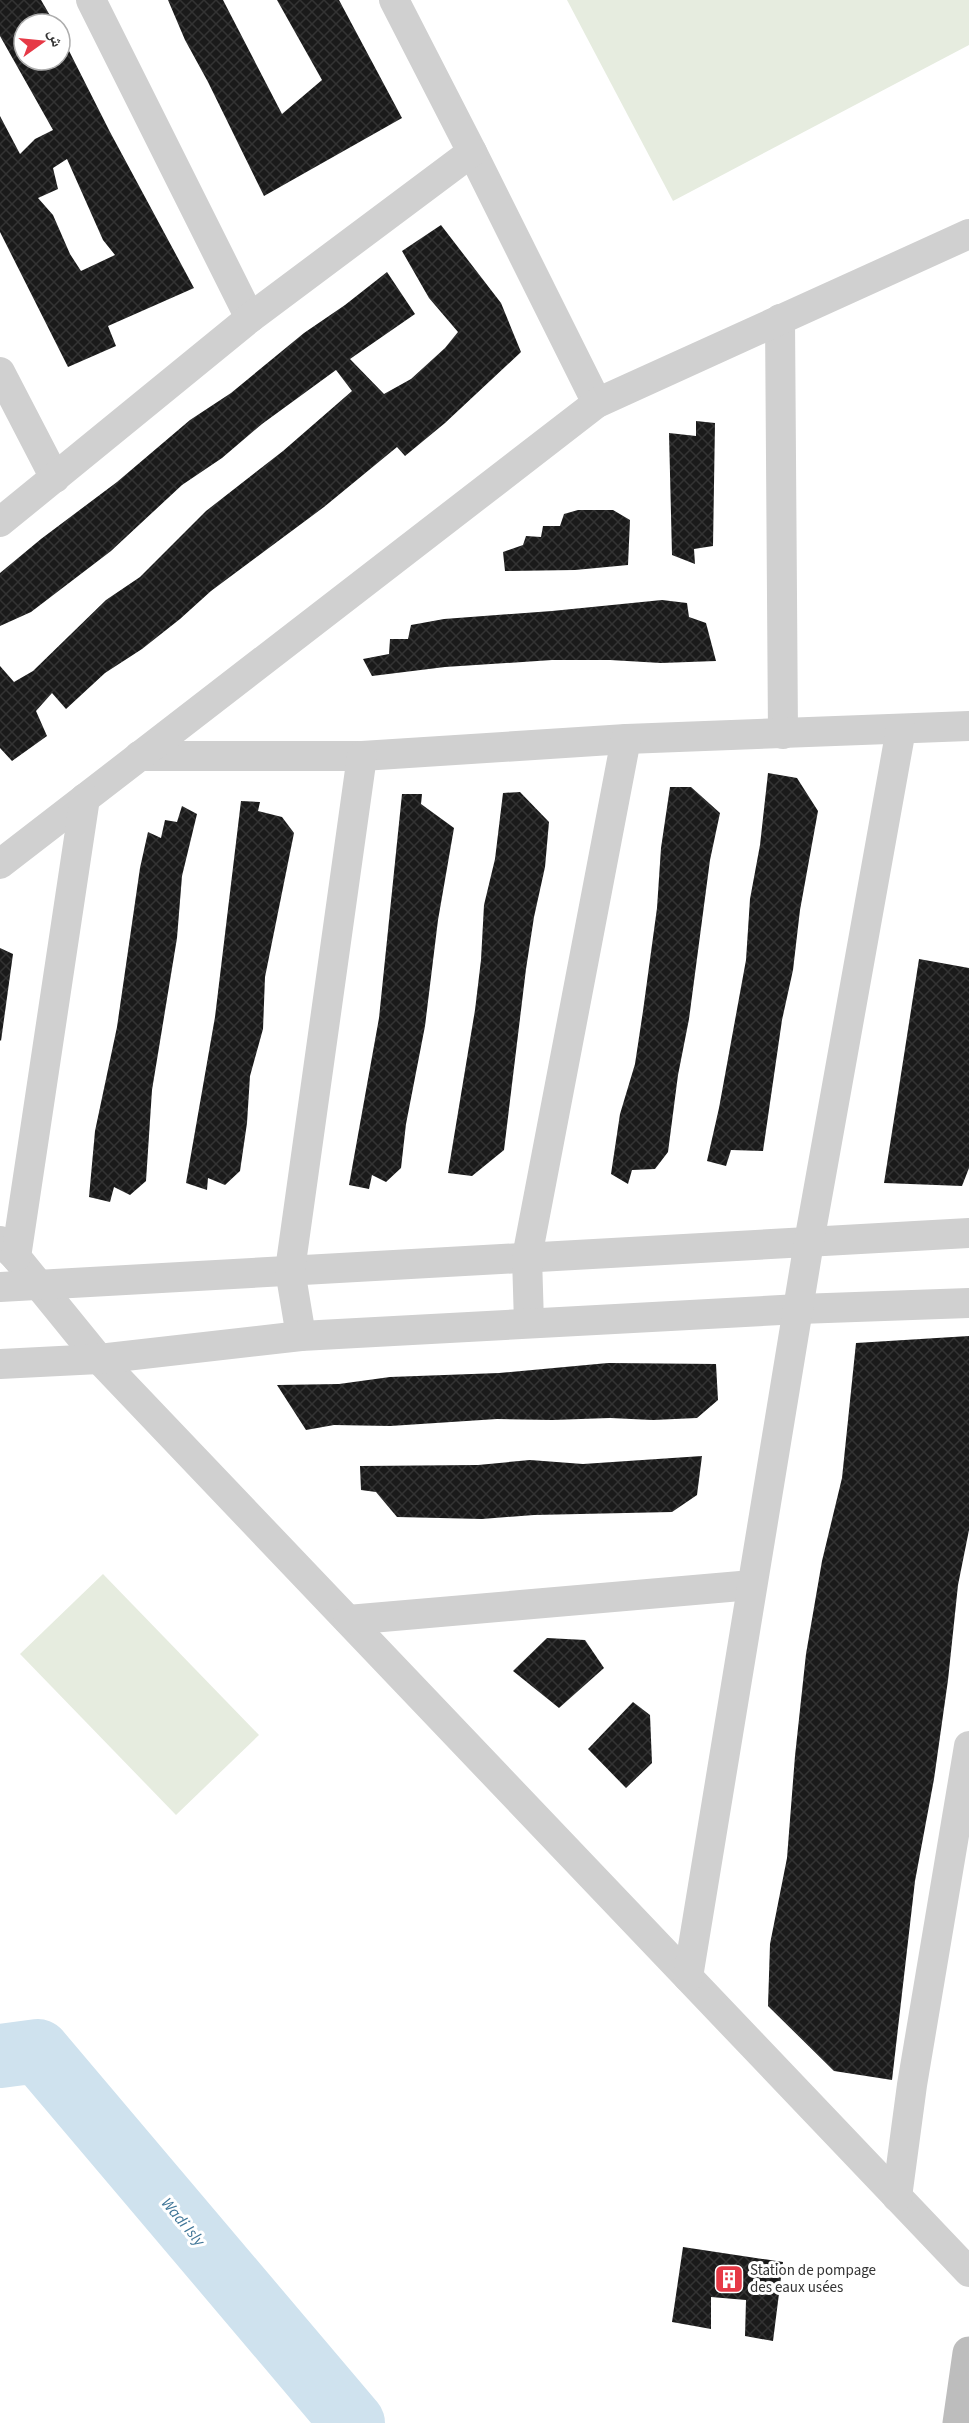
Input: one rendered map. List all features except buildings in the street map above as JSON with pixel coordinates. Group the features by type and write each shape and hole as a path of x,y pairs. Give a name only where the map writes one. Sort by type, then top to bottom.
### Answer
{"main road":[{"path":"959,2423 969,2353"}],"street":[{"path":"91,0 250,318"},
{"path":"394,0 597,403"},
{"path":"0,522 250,318 472,152"},
{"path":"0,864 597,403 969,234"},
{"path":"780,320 783,734"},
{"path":"0,372 55,478"},
{"path":"139,756 362,756 626,739 969,726"},
{"path":"688,1977 809,1242 901,729"},
{"path":"529,1323 527,1257 626,739"},
{"path":"301,1336 290,1270 362,756"},
{"path":"85,798 8,1249 99,1359 969,2272"},
{"path":"0,1287 969,1233"},
{"path":"0,1364 99,1359 301,1336 799,1309 969,1304"},
{"path":"348,1620 752,1586"},
{"path":"897,2197 912,2085 969,1746"}],"shaded area":[{"path":"567,0 969,0 969,45 673,201"},
{"path":"103,1574 259,1735 176,1815 20,1654"}],"waterway":[{"name":"Wadi Isly","path":"0,2056 38,2051 353,2423"}],"place":[{"name":"Station de pompage des eaux usées","path":"729,2279"}]}
